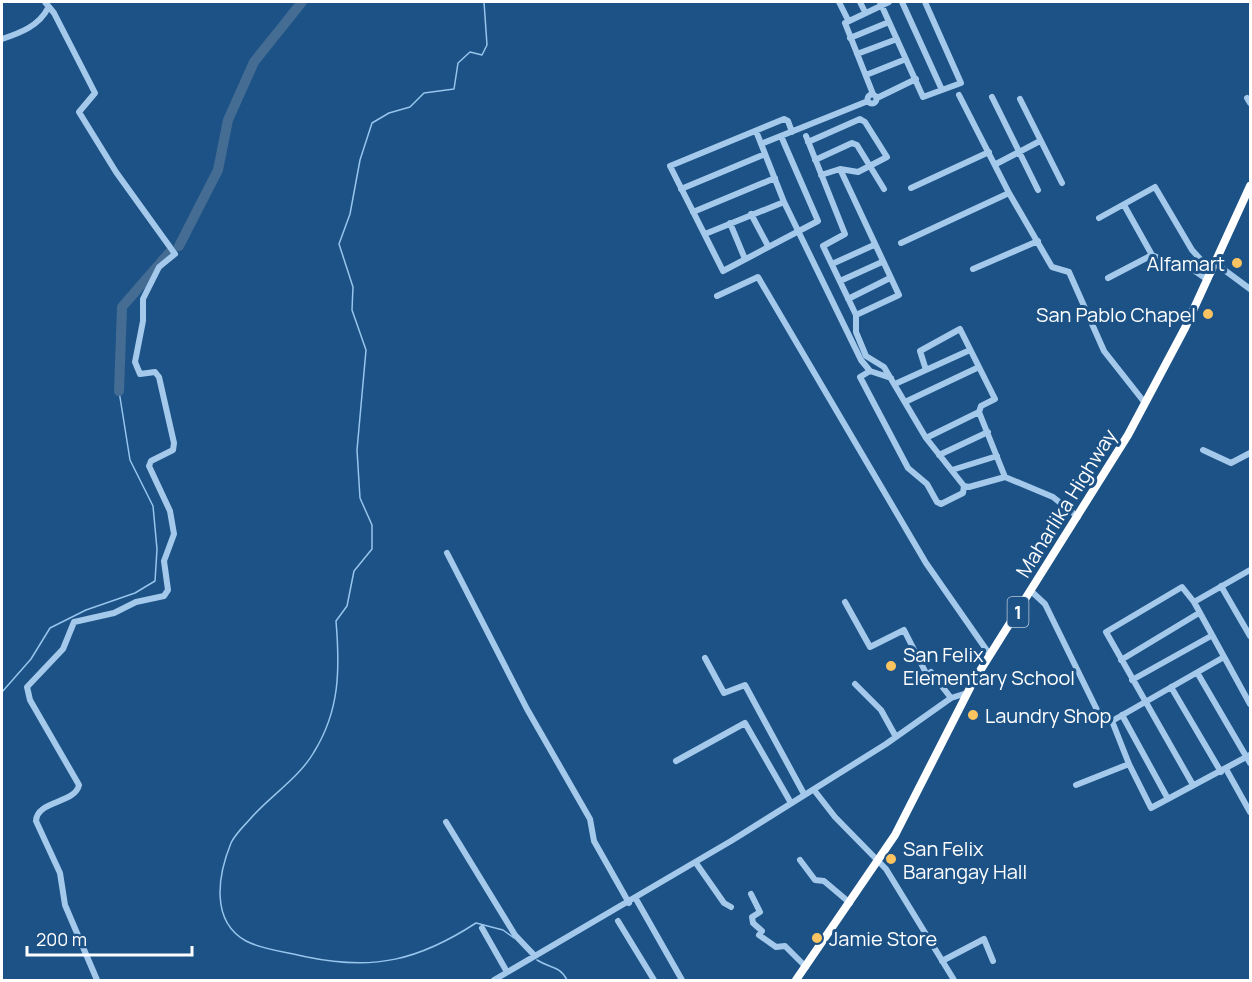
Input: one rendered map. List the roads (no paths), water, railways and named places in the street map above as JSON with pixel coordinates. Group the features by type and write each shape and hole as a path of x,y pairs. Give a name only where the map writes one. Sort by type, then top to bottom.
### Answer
{"highway":[{"name":"Maharlika Highway","path":"796,981 850,903 911,807 967,693 1079,517 1145,403 1212,272 1251,186"}],"street":[{"path":"839,2 848,20"},
{"path":"860,2 865,12"},
{"path":"762,144 868,101 874,103 875,96 845,23 881,3 889,2"},
{"path":"902,2 942,90"},
{"path":"881,3 923,97 961,82 925,2"},
{"path":"2,39 21,32 43,19 47,5"},
{"path":"47,5 54,13 95,93 79,112 116,172 174,254 159,267 143,299 143,321 135,362 140,374 154,372 159,377 174,443 172,450 151,461 149,466 170,511 174,534 164,561 168,590 164,596 136,602 114,613 74,622 63,649 27,687 30,700 79,785 74,794 40,811 36,821 60,873 65,905 97,981"},
{"path":"850,38 890,22"},
{"path":"857,54 897,39"},
{"path":"866,75 906,59"},
{"path":"875,96 915,79"},
{"path":"959,95 1009,193 1052,267 1069,272 1104,351 1145,403"},
{"path":"992,97 1038,190"},
{"path":"1020,99 1062,183"},
{"path":"781,136 818,221 723,271 670,166 784,119 788,121 792,132"},
{"path":"821,175 840,169 858,172 887,157 865,122 860,119 807,139 821,175 845,234 823,246 856,315 856,332 866,356 884,367 926,438 964,486 963,493 941,504 937,502 927,484 908,468 860,376 870,371"},
{"path":"756,130 784,202 861,360 870,371 893,381 926,370 970,350"},
{"path":"996,164 1040,141"},
{"path":"815,160 852,143 871,165 884,189"},
{"path":"911,188 989,152"},
{"path":"681,189 765,154"},
{"path":"840,169 899,295 856,315"},
{"path":"693,212 775,178"},
{"path":"1099,218 1155,187 1192,250 1212,272"},
{"path":"901,243 1009,193"},
{"path":"705,234 784,202"},
{"path":"1124,205 1152,255 1176,266 1212,272 1251,289"},
{"path":"751,214 768,246"},
{"path":"730,223 745,259"},
{"path":"973,270 1038,241"},
{"path":"831,264 874,245"},
{"path":"1108,278 1152,255"},
{"path":"840,281 882,262"},
{"path":"717,296 758,277 915,544 990,655"},
{"path":"848,299 890,278"},
{"path":"926,370 920,351 960,329 995,399 981,406 979,412 1005,477"},
{"path":"905,402 979,367"},
{"path":"926,438 979,412"},
{"path":"939,455 988,432"},
{"path":"1203,450 1231,463 1251,453"},
{"path":"952,470 997,456"},
{"path":"964,486 969,487 1005,477 1053,497 1079,517"},
{"path":"447,554 527,709 590,819 594,840 629,903"},
{"path":"1194,602 1251,570"},
{"path":"1221,586 1251,636"},
{"path":"1193,786 1144,703 1106,632 1182,587 1194,602 1251,704"},
{"path":"1031,591 1045,604 1099,714 1112,721 1129,764 1151,808 1249,759 1198,674"},
{"path":"844,602 870,647 904,630 927,675 931,672 951,698"},
{"path":"1121,660 1199,613"},
{"path":"1132,680 1211,636"},
{"path":"1112,721 1198,674 1224,657"},
{"path":"705,658 724,693 745,685 804,794"},
{"path":"855,684 881,710 896,737"},
{"path":"1171,687 1251,812"},
{"path":"494,981 534,955 696,863 907,730 951,698 967,693"},
{"path":"1122,715 1168,799"},
{"path":"676,761 745,723 791,803"},
{"path":"1076,785 1129,764"},
{"path":"814,790 877,862 886,869 954,981"},
{"path":"446,822 515,935 534,955"},
{"path":"800,860 815,880 824,881 850,903"},
{"path":"696,863 730,908"},
{"path":"751,894 760,912 752,917 753,923 762,931 759,935 776,947 785,946 806,967"},
{"path":"636,899 681,980"},
{"path":"618,921 654,981"},
{"path":"482,928 507,972"},
{"path":"942,961 984,939 993,961"}],"waterway":[{"path":"179,246 218,170 228,120 254,62 302,2"},
{"path":"484,2 487,45 482,55 470,52 458,63 454,89 424,93 410,107 389,113 372,123 360,160 350,214 339,244 353,287 352,310 366,350 357,450 360,498 372,525 372,549 354,571 347,606 336,621 338,672 333,705 323,736 308,761 240,830 233,840 226,856 220,896 227,922 234,932 246,941 268,949 331,961 375,962 415,954 455,936 476,923 503,930 514,938"},
{"path":"119,391 122,307 169,253"},
{"path":"2,692 31,659 50,628 86,610 135,593 155,581 157,549 153,506 130,460 119,391"},
{"path":"537,960 558,969 567,980"}],"place":[{"name":"Alfamart","path":"1237,263"},
{"name":"San Pablo Chapel","path":"1208,314"},
{"name":"San Felix Elementary School","path":"891,666"},
{"name":"Laundry Shop","path":"973,715"},
{"name":"San Felix Barangay Hall","path":"891,859"},
{"name":"Jamie Store","path":"817,938"}]}
